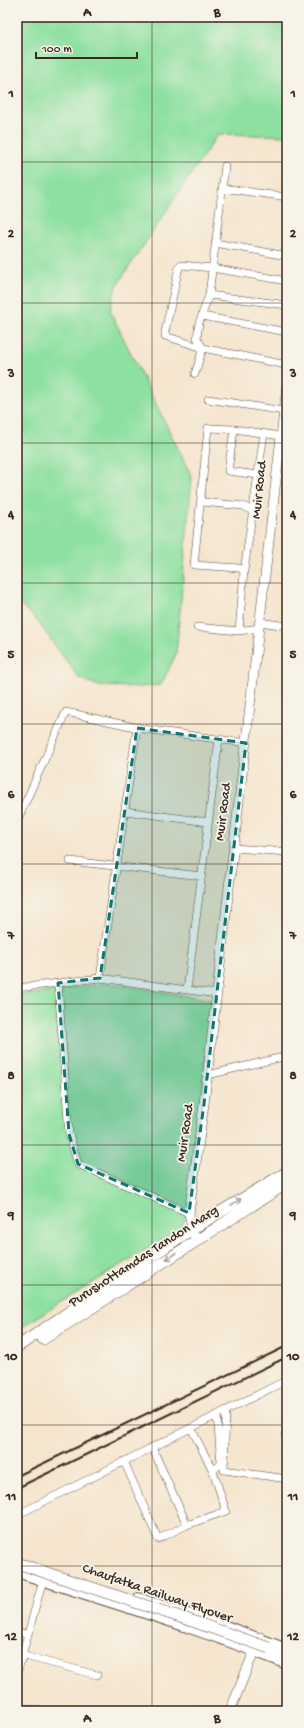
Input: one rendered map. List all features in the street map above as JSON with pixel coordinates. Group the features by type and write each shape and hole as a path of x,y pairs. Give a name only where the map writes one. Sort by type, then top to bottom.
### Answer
{"main road":[{"name":"Muir Road","path":"195,1241 189,1213 208,1075 287,385"},
{"path":"17,1347 192,1229 287,1172"},
{"name":"Purushottamdas Tandon Marg","path":"17,1354 76,1319 287,1183"},
{"name":"Chaufatka Railway Flyover","path":"17,1563 189,1620 287,1655"},
{"path":"230,1711 260,1637"}],"street":[{"path":"195,374 203,348 197,338 209,295 225,166"},
{"path":"222,188 287,197"},
{"path":"215,243 287,256"},
{"path":"287,281 212,268 182,265 179,267 165,332 165,336 203,348 287,365"},
{"path":"209,295 287,306"},
{"path":"202,316 287,332"},
{"path":"208,399 284,411"},
{"path":"244,571 239,568 194,565 202,502 208,428 234,429 281,436"},
{"path":"234,429 228,471 258,475"},
{"path":"239,631 244,571 264,433"},
{"path":"202,502 244,506 253,511"},
{"path":"197,627 239,631 259,625 287,626"},
{"path":"17,821 66,712 137,728 246,743"},
{"path":"100,978 137,728"},
{"path":"187,990 219,739"},
{"path":"125,811 208,822"},
{"path":"234,848 287,852"},
{"path":"70,861 202,876"},
{"path":"17,988 100,978 217,994"},
{"path":"58,983 70,1134 78,1164 189,1213"},
{"path":"208,1075 287,1056"},
{"path":"17,1515 287,1380"},
{"path":"226,1410 224,1470 287,1479"},
{"path":"213,1471 221,1463 217,1415"},
{"path":"124,1461 158,1539 226,1511 213,1471 191,1428"},
{"path":"152,1447 187,1526"},
{"path":"17,1558 260,1637 287,1648"},
{"path":"17,1670 45,1568"},
{"path":"17,1573 125,1607 287,1665"},
{"path":"17,1632 27,1634"},
{"path":"21,1655 97,1675"},
{"path":"17,1707 42,1711"}],"highlighted area":[{"path":"137,728 246,743 204,1104 189,1213 78,1164 69,1134 58,983 100,978"}],"green space":[{"path":"17,17 287,17 287,136 218,134 119,282 114,293 110,311 192,477 176,654 161,685 140,687 99,686 79,678 35,618 17,601"},
{"path":"108,983 212,1000 189,1213 179,1229 17,1330 17,996"}],"railway":[{"path":"17,1476 287,1346"},
{"path":"17,1488 287,1357"}]}
